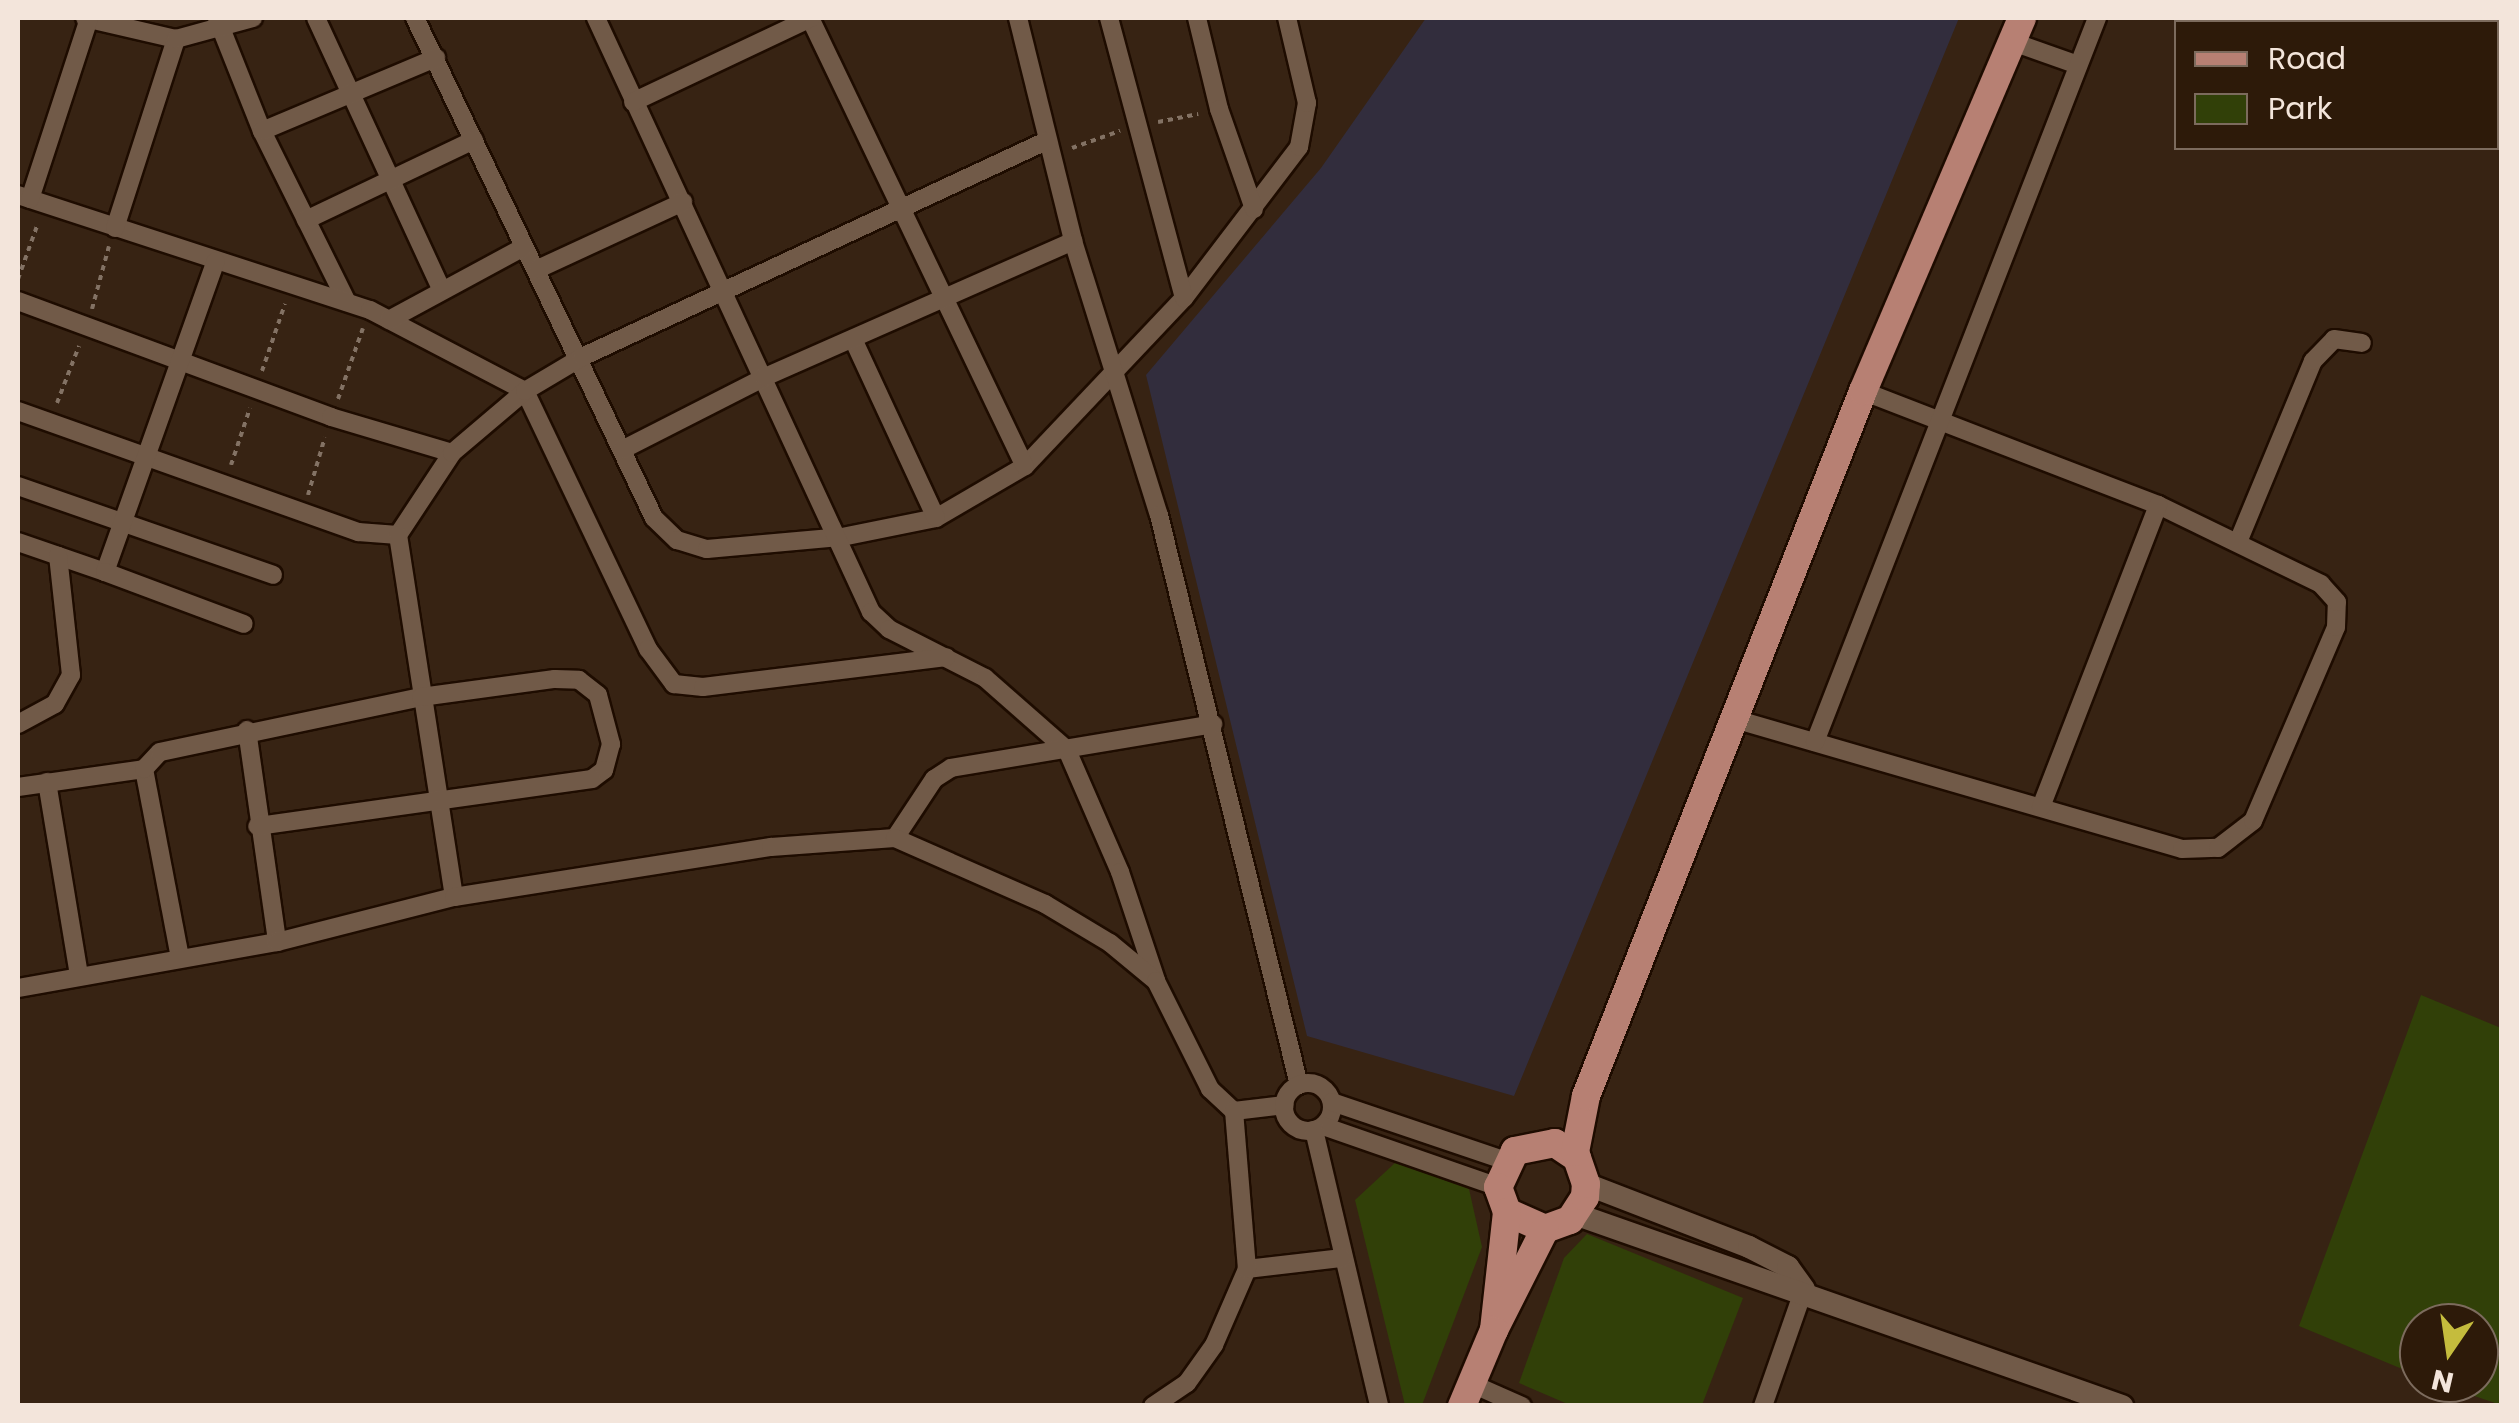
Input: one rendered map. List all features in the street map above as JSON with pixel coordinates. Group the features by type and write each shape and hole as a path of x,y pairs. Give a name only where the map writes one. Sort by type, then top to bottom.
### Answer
{"main road":[{"path":"1466,1394 1545,1229 1576,1214 1586,1096 1738,720 1864,391 2017,30"},
{"path":"1494,1330 1504,1186 1586,1096"},
{"path":"1541,1142 1582,1171"},
{"path":"1504,1186 1545,1229"}],"street":[{"path":"252,18 220,23 176,39 87,18 31,199 347,302 390,320 525,391 648,649 674,684 688,688 946,657"},
{"path":"316,18 441,288"},
{"path":"415,18 524,247 582,357 654,518 690,547 842,537 936,518 1025,466 1115,377 1184,298 1299,147 1308,118 1288,18"},
{"path":"596,18 842,537 871,612 890,629 946,657 1036,717 1067,750 1120,872 1156,981 1210,1089 1234,1111 1247,1269 1214,1345 1187,1383 1153,1406"},
{"path":"634,102 811,18 906,206 1025,466"},
{"path":"1018,18 1073,241 1160,515 1299,1085"},
{"path":"1110,18 1184,298"},
{"path":"1197,18 1219,109 1254,209"},
{"path":"1815,742 1936,419 2097,18"},
{"path":"220,23 262,131 347,302"},
{"path":"2017,30 2078,65"},
{"path":"114,228 176,39"},
{"path":"262,131 436,58"},
{"path":"306,220 474,140"},
{"path":"454,897 398,536 452,454 525,391 582,357 1046,141"},
{"path":"538,268 683,202"},
{"path":"622,450 765,378 1073,241"},
{"path":"390,320 441,288 524,247"},
{"path":"105,572 185,364 216,260"},
{"path":"18,301 185,364 452,454"},
{"path":"854,339 936,518"},
{"path":"2238,542 2313,361 2334,339 2362,343"},
{"path":"1738,720 2182,849 2218,848 2253,821 2336,627 2337,602 2321,584 2238,542 2158,505 1864,391"},
{"path":"18,411 358,532 398,536"},
{"path":"18,486 274,575"},
{"path":"2041,807 2158,505"},
{"path":"18,542 244,624"},
{"path":"18,724 55,704 71,675 58,556"},
{"path":"18,787 144,769 160,752 247,730 421,697 578,680 598,695 611,744 604,770 592,779 436,796 257,826"},
{"path":"895,838 941,773 1214,724"},
{"path":"247,730 257,826 277,942"},
{"path":"144,769 180,958"},
{"path":"47,782 79,975"},
{"path":"18,988 277,942 454,897 771,847 895,838 1045,904 1110,942 1156,981"},
{"path":"1299,1085 1323,1088 1332,1102 1504,1186"},
{"path":"1234,1111 1284,1105 1299,1085"},
{"path":"1332,1102 1319,1128 1342,1258 1380,1406"},
{"path":"1284,1105 1290,1122 1504,1186"},
{"path":"1582,1171 1788,1267 1804,1289"},
{"path":"1576,1214 1775,1288 1804,1289 2122,1406"},
{"path":"1247,1269 1342,1258"},
{"path":"1762,1406 1804,1289"},
{"path":"1466,1394 1522,1406"}],"path":[{"path":"18,279 31,199"}],"shaded area":[{"path":"1426,18 1959,18 1514,1096 1307,1036 1146,375 1321,168"}],"green space":[{"path":"2421,995 2501,1028 2501,1405 2495,1403 2499,1403 2499,1303 2399,1303 2399,1368 2299,1326"},
{"path":"1396,1162 1469,1189 1482,1247 1422,1405 1405,1405 1355,1200"},
{"path":"1587,1234 1743,1298 1702,1405 1570,1405 1519,1383 1564,1258"}]}
